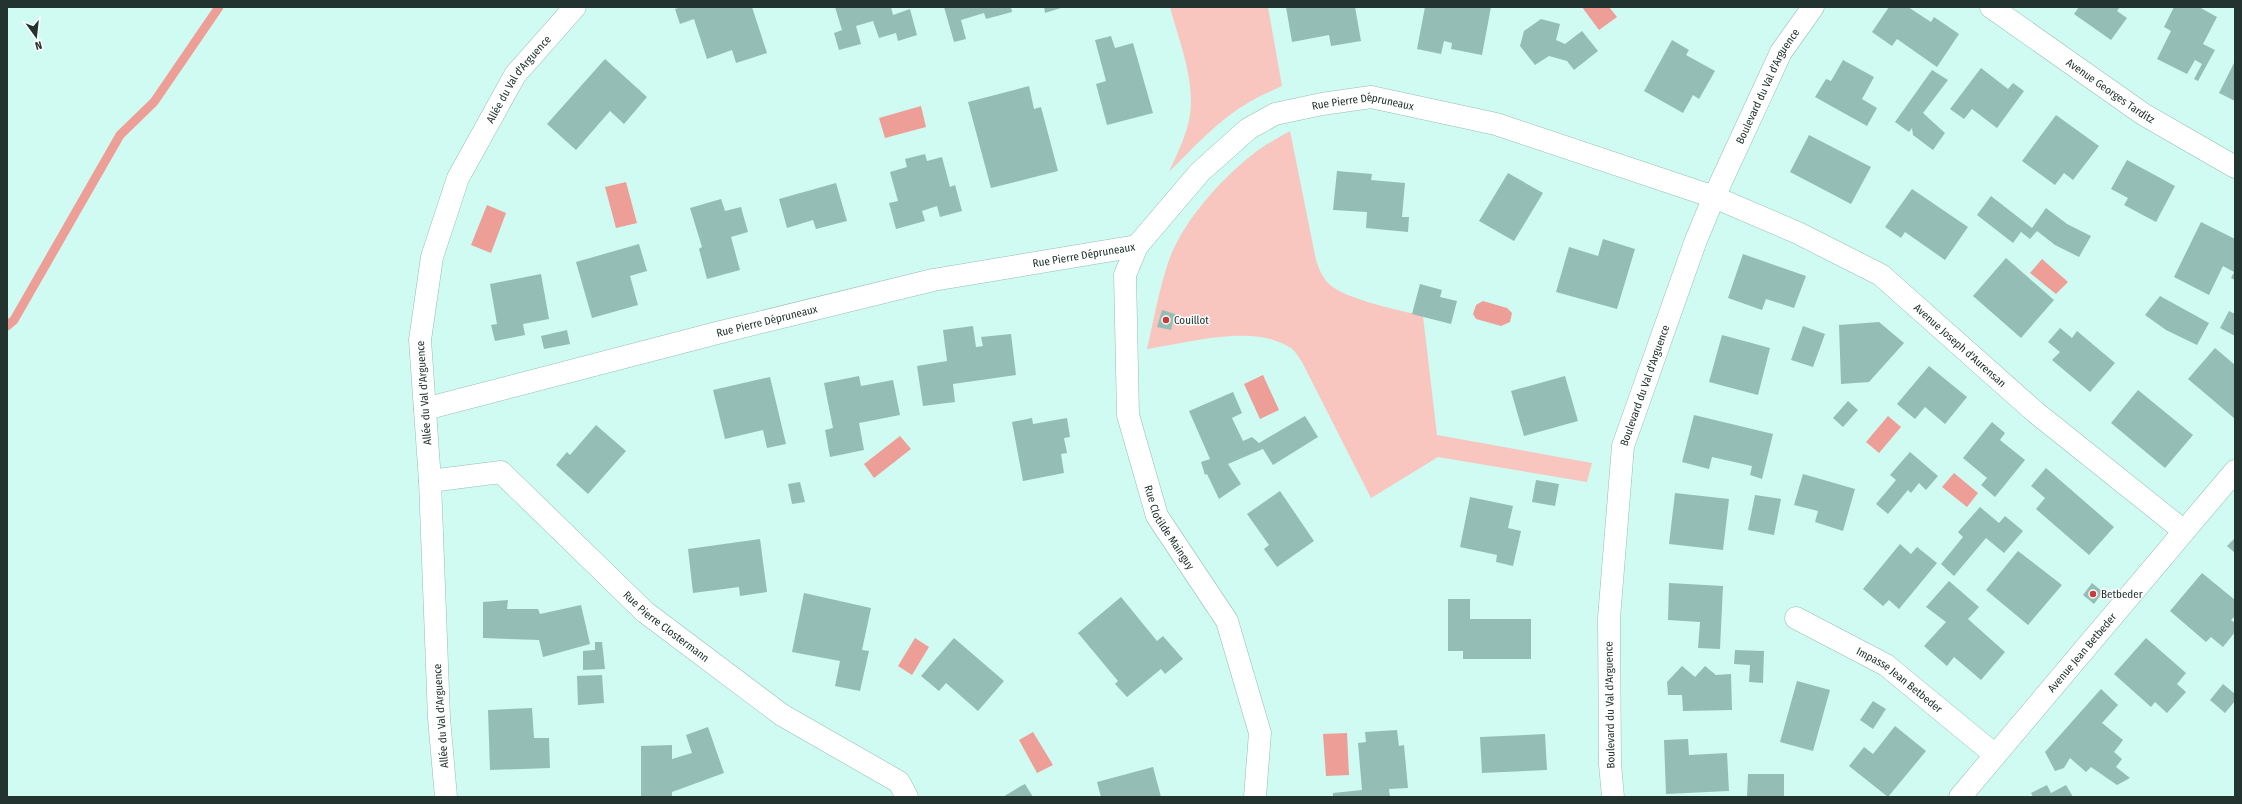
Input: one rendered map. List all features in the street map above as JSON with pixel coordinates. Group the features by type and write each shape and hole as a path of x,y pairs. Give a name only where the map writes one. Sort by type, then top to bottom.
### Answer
{"street":[{"name":"Allée du Val d'Arguence","path":"446,797 439,718 430,481 420,340 432,257 458,178 515,75 575,7"},
{"name":"Boulevard du Val d'Arguence","path":"1613,797 1610,764 1609,618 1623,446 1696,240 1714,197 1781,52 1813,7"},
{"name":"Avenue Georges Tarditz","path":"1991,7 2143,114 2235,167"},
{"name":"Rue Pierre Dépruneaux","path":"425,409 717,333 933,280 1136,246 1200,172 1248,129 1275,114 1322,104 1371,97 1496,124 1714,197"},
{"name":"Avenue Joseph d'Aurensan","path":"1714,197 1798,233 1881,275 2034,411 2184,531"},
{"name":"Rue Clotilde Mainguy","path":"1136,246 1125,275 1128,415 1157,516 1228,621 1260,733 1255,797"},
{"name":"Avenue Jean Betbeder","path":"1960,797 1994,754 2235,471"},
{"name":"Rue Pierre Clostermann","path":"430,481 501,472 645,612 782,715 899,782 907,797"},
{"name":"Impasse Jean Betbeder","path":"1796,618 1886,664 1994,754"}],"shaded area":[{"path":"1170,7 1268,7 1282,86 1255,99 1228,116 1207,134 1169,172 1187,130 1191,101 1185,60"},
{"path":"1582,7 1609,7 1617,17 1599,30"},
{"path":"921,106 926,127 885,138 879,118"},
{"path":"1290,131 1316,260 1324,279 1337,290 1360,300 1423,316 1437,435 1592,463 1587,482 1438,457 1371,498 1302,362 1291,348 1276,341 1259,337 1240,336 1201,339 1147,349 1165,271 1176,244 1195,213 1220,184 1247,159 1261,148"},
{"path":"626,182 637,223 616,228 605,187"},
{"path":"487,205 506,213 491,253 471,245"},
{"path":"2042,259 2068,282 2056,294 2030,273"},
{"path":"1483,301 1507,308 1512,313 1510,322 1501,326 1476,319 1473,314 1476,305"},
{"path":"1263,375 1279,410 1260,419 1244,384"},
{"path":"1888,416 1901,427 1879,453 1866,442"},
{"path":"900,436 911,449 874,478 864,464"},
{"path":"1954,473 1978,493 1967,507 1942,487"},
{"path":"915,638 929,647 912,675 898,666"},
{"path":"1033,732 1053,765 1037,773 1019,740"},
{"path":"1347,733 1349,775 1326,776 1323,734"}],"building":[{"path":"681,7 752,7 767,53 736,63 732,50 707,59 694,19 680,24 675,9"},
{"path":"835,7 891,7 893,15 910,9 917,35 898,41 896,33 879,38 873,21 856,26 861,44 839,50 834,33 842,30"},
{"path":"944,7 1011,7 1012,12 986,19 984,13 961,20 966,39 954,42"},
{"path":"1044,7 1064,7 1045,13"},
{"path":"1286,7 1355,7 1361,41 1331,46 1329,35 1292,42"},
{"path":"1425,7 1491,7 1482,55 1451,49 1452,43 1444,41 1441,54 1417,49"},
{"path":"1889,7 1908,7 1931,22 1934,17 1959,34 1937,67 1897,39 1892,46 1872,32"},
{"path":"2079,7 2120,7 2117,11 2127,18 2111,40 2074,14"},
{"path":"2174,7 2199,7 2217,17 2203,44 2215,50 2198,81 2194,79 2202,64 2195,60 2187,74 2157,59 2171,31 2164,27"},
{"path":"1541,19 1560,24 1556,40 1565,44 1582,31 1598,51 1574,70 1567,61 1549,56 1535,65 1520,46 1524,31"},
{"path":"1111,36 1115,48 1133,43 1153,113 1107,125 1096,84 1106,81 1095,40"},
{"path":"1672,40 1689,50 1686,55 1715,71 1699,99 1693,95 1683,113 1644,91"},
{"path":"605,59 647,97 624,124 610,111 576,150 547,124"},
{"path":"1843,60 1874,77 1862,99 1877,108 1867,126 1815,97 1826,79 1831,81"},
{"path":"2235,61 2235,101 2219,93"},
{"path":"1981,68 2008,89 2013,83 2024,91 1997,128 1972,109 1964,119 1950,109"},
{"path":"1932,70 1948,80 1923,113 1945,133 1933,150 1913,135 1912,128 1909,132 1895,122"},
{"path":"1029,86 1034,109 1041,107 1058,171 991,188 968,102"},
{"path":"2056,115 2099,146 2073,180 2064,173 2055,185 2022,161"},
{"path":"1809,135 1871,167 1851,204 1790,172"},
{"path":"925,154 927,161 942,157 950,187 955,185 962,211 940,217 937,206 922,211 925,221 896,229 889,203 898,201 890,172 907,167 905,159"},
{"path":"2127,160 2175,186 2156,222 2124,205 2128,198 2111,189"},
{"path":"1337,171 1372,174 1371,180 1405,183 1402,217 1409,217 1408,232 1366,228 1367,212 1333,210"},
{"path":"1508,173 1543,193 1514,241 1479,221"},
{"path":"836,183 847,221 816,229 813,220 787,228 779,199"},
{"path":"1912,189 1968,227 1945,260 1905,232 1901,238 1885,227"},
{"path":"1991,196 2032,228 2046,208 2067,224 2091,236 2079,257 2055,245 2037,231 2030,239 2021,232 2013,243 1977,215"},
{"path":"721,199 725,211 741,207 748,232 731,237 740,270 707,279 699,249 702,247 690,208"},
{"path":"2201,222 2235,239 2235,280 2231,278 2234,272 2223,266 2209,295 2174,277"},
{"path":"1603,239 1635,249 1617,309 1556,292 1569,247 1598,256"},
{"path":"639,244 647,271 630,276 638,305 592,318 576,262"},
{"path":"1743,254 1806,276 1794,308 1766,299 1762,310 1728,298"},
{"path":"2006,258 2054,300 2021,338 1973,296"},
{"path":"541,274 549,319 523,324 525,335 495,341 491,325 497,324 490,284"},
{"path":"1420,284 1442,290 1440,297 1457,301 1451,324 1412,314"},
{"path":"2160,296 2209,323 2197,345 2166,330 2145,315"},
{"name":"Couillot","path":"1162,310 1175,314 1171,330 1157,327"},
{"path":"2229,311 2235,314 2235,336 2220,328"},
{"path":"1879,322 1904,343 1869,382 1841,384 1839,325"},
{"path":"973,326 976,347 983,346 981,337 1011,334 1016,375 953,384 955,402 923,406 917,366 947,361 943,330"},
{"path":"1803,326 1825,334 1813,367 1791,360"},
{"path":"2060,328 2072,338 2077,331 2115,363 2090,392 2052,360 2060,352 2048,342"},
{"path":"567,330 570,344 544,349 541,336"},
{"path":"1722,335 1770,348 1758,395 1709,382"},
{"path":"2215,348 2235,365 2234,418 2188,379"},
{"path":"1929,366 1967,397 1945,424 1925,407 1915,419 1897,404"},
{"path":"859,376 861,386 893,380 900,415 859,423 864,450 830,457 825,430 833,428 824,383"},
{"path":"1565,376 1578,421 1524,436 1511,391"},
{"path":"770,377 786,444 767,448 763,430 725,439 713,390"},
{"path":"2138,390 2193,435 2165,468 2111,423"},
{"path":"1233,392 1242,413 1232,418 1243,441 1252,437 1259,443 1305,416 1318,437 1273,465 1263,449 1228,464 1241,484 1219,499 1207,474 1205,475 1201,462 1210,459 1189,411"},
{"path":"1848,401 1858,410 1843,427 1833,418"},
{"path":"1694,415 1773,434 1762,479 1750,475 1752,466 1712,457 1709,469 1682,462"},
{"path":"1032,418 1033,424 1067,418 1070,437 1064,438 1067,453 1061,454 1064,473 1023,481 1012,422"},
{"path":"1992,422 2005,433 2000,440 2025,460 1995,497 1981,485 1987,478 1963,458"},
{"path":"596,425 626,451 588,494 556,465 567,452 570,455"},
{"path":"1910,452 1938,476 1926,490 1919,483 1911,493 1908,490 1888,514 1876,504 1896,480 1890,475"},
{"path":"2046,468 2114,527 2089,555 2036,509 2045,498 2031,486"},
{"path":"1803,474 1855,489 1843,531 1815,522 1818,511 1794,505"},
{"path":"1536,480 1559,484 1555,506 1532,502"},
{"path":"800,482 805,502 792,504 788,484"},
{"path":"1280,491 1314,541 1277,567 1264,549 1269,545 1247,514"},
{"path":"1675,493 1729,499 1723,550 1669,544"},
{"path":"1755,495 1781,499 1774,535 1748,530"},
{"path":"1470,497 1513,506 1508,528 1521,531 1513,566 1496,562 1497,555 1460,547"},
{"path":"1980,507 1999,523 2005,516 2023,531 2004,553 1986,538 1954,576 1941,564 1963,537 1958,532"},
{"path":"2235,538 2235,553 2227,546"},
{"path":"760,539 767,592 740,596 739,587 693,593 688,549"},
{"path":"1900,544 1911,554 1917,547 1937,563 1899,609 1889,600 1883,606 1863,589"},
{"path":"2018,551 2062,585 2028,625 1986,590"},
{"path":"2202,573 2235,600 2235,616 2231,620 2235,623 2235,632 2223,647 2211,637 2206,642 2170,611"},
{"path":"1949,581 1979,607 1968,619 2005,652 1981,680 1954,657 1947,666 1924,646 1946,622 1926,607"},
{"path":"1669,583 1723,586 1720,649 1698,648 1700,622 1668,620"},
{"name":"Betbeder","path":"2092,583 2103,592 2094,604 2083,595"},
{"path":"804,593 871,608 862,650 869,651 860,691 835,686 840,661 792,652"},
{"path":"1121,597 1157,641 1163,636 1183,659 1165,674 1161,669 1127,697 1115,684 1118,681 1078,633"},
{"path":"1448,599 1470,599 1470,619 1531,619 1531,659 1463,659 1463,651 1448,651"},
{"path":"508,600 507,609 538,609 540,614 581,605 590,644 543,657 539,640 483,638 483,602"},
{"path":"954,638 1004,681 978,711 946,683 939,691 921,676"},
{"path":"2146,638 2186,673 2177,684 2186,692 2167,713 2155,702 2151,707 2114,674"},
{"path":"595,642 602,642 605,669 583,670 583,651 595,650"},
{"path":"1735,650 1764,651 1763,683 1749,682 1750,665 1734,664"},
{"path":"1682,666 1695,677 1705,666 1716,675 1731,674 1732,710 1683,711 1682,695 1668,695 1667,682"},
{"path":"602,675 604,703 578,705 577,676"},
{"path":"1797,681 1830,690 1813,751 1780,742"},
{"path":"2223,684 2235,694 2235,701 2225,713 2210,700"},
{"path":"2101,689 2118,705 2102,723 2123,740 2114,752 2122,759 2116,767 2130,778 2117,785 2091,767 2086,772 2070,758 2064,768 2055,771 2045,752"},
{"path":"1873,701 1886,709 1873,729 1860,720"},
{"path":"532,708 534,738 549,738 550,768 490,770 488,710"},
{"path":"1895,726 1926,751 1888,797 1849,766 1864,747 1873,754"},
{"path":"708,727 724,773 672,792 672,797 641,797 641,746 672,745 672,759 692,753 686,735"},
{"path":"1397,730 1399,746 1404,745 1408,788 1389,789 1390,797 1333,797 1333,793 1362,790 1358,743 1366,742 1365,732"},
{"path":"1545,734 1547,770 1482,773 1480,737"},
{"path":"1688,739 1689,755 1727,753 1729,791 1666,794 1664,740"},
{"path":"1153,767 1161,797 1101,797 1097,782"},
{"path":"1748,774 1784,774 1784,797 1747,797"},
{"path":"1025,784 1033,797 1003,797 1021,786"},
{"path":"2047,785 2051,793 2066,785 2073,797 2033,797 2031,793"}],"waterway":[{"path":"7,326 14,320 120,135 154,102 219,7"}],"place":[{"name":"Couillot","path":"1166,320"},
{"name":"Betbeder","path":"2093,594"}]}
